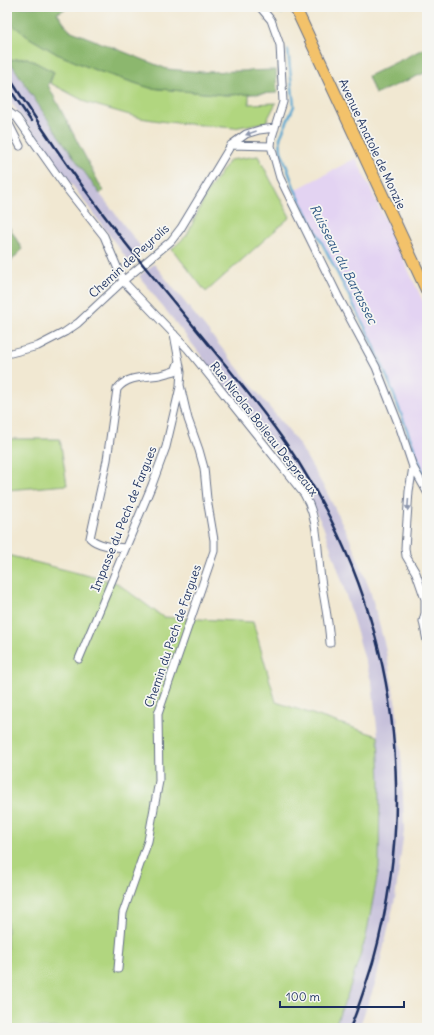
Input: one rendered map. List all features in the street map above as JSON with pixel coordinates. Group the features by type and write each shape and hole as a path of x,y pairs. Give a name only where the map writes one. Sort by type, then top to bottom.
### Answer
{"main road":[{"name":"Avenue Anatole de Monzie","path":"295,7 427,291"}],"street":[{"path":"260,7 271,20 280,45 283,102 271,146 280,178 340,300 376,367 400,428 413,467 427,492"},
{"path":"7,113 10,112 17,118 67,189 104,236 123,281"},
{"path":"7,120 20,146"},
{"name":"Chemin de Peyrolis","path":"7,354 38,346 65,332 78,323 123,281 171,241 181,228 232,145 246,134 259,130 275,128"},
{"path":"232,145 271,146"},
{"name":"Rue Nicolas Boileau Despreaux","path":"123,281 188,349 304,494 314,518 321,579 329,622 330,643"},
{"name":"Chemin du Pech de Fargues","path":"118,969 122,913 148,841 158,781 158,714 214,551 214,540 207,499 204,468 188,419 180,385 181,372 174,334"},
{"path":"125,548 110,546 93,541 90,538 107,460 117,389 121,384 128,380 140,377 162,375 175,371 179,361"},
{"name":"Impasse du Pech de Fargues","path":"79,659 152,485 166,447 180,385"},
{"path":"413,467 409,491 405,548 406,556 416,573 425,599 425,613 423,621 427,641"}],"shaded area":[{"path":"7,58 60,138 100,194 144,251 130,263 7,97"},
{"path":"356,158 427,310 427,483 372,341 295,190"},
{"path":"154,264 299,444 325,489 349,537 370,590 385,646 396,706 402,766 404,831 395,899 375,984 359,1028 334,1028 347,996 366,937 379,867 380,781 378,736 372,684 341,578 323,526 308,497 285,462 139,276"}],"green space":[{"path":"7,7 69,7 57,13 69,30 167,69 202,72 276,70 277,93 226,95 150,88 95,70 57,54 28,37 7,20"},
{"path":"7,20 28,37 57,54 95,70 150,88 226,95 249,94 249,104 276,103 266,122 234,128 140,118 88,103 50,83 54,72 27,58 9,60 7,58"},
{"path":"427,47 427,72 375,94 368,76"},
{"path":"27,58 54,72 48,85 103,191 100,194 60,138 9,60"},
{"path":"258,156 290,217 206,292 172,249 187,235 208,191 230,160"},
{"path":"7,223 22,249 7,266"},
{"path":"7,439 60,439 67,485 7,490"},
{"path":"7,555 117,583 163,617 253,622 276,702 378,736 380,781 379,867 366,937 347,996 334,1028 7,1028"}],"waterway":[{"name":"Ruisseau du Bartassec","path":"279,7 282,13"},
{"name":"Ruisseau du Bartassec","path":"288,50 294,106 280,138 281,151 295,190 372,341 427,483"}],"railway":[{"path":"7,74 37,120 101,211 135,255 247,391 283,439 321,501 340,539 356,578 370,618 381,658 389,700 394,742 396,807 391,874 379,940 350,1028"},
{"path":"7,85 31,121"}]}
